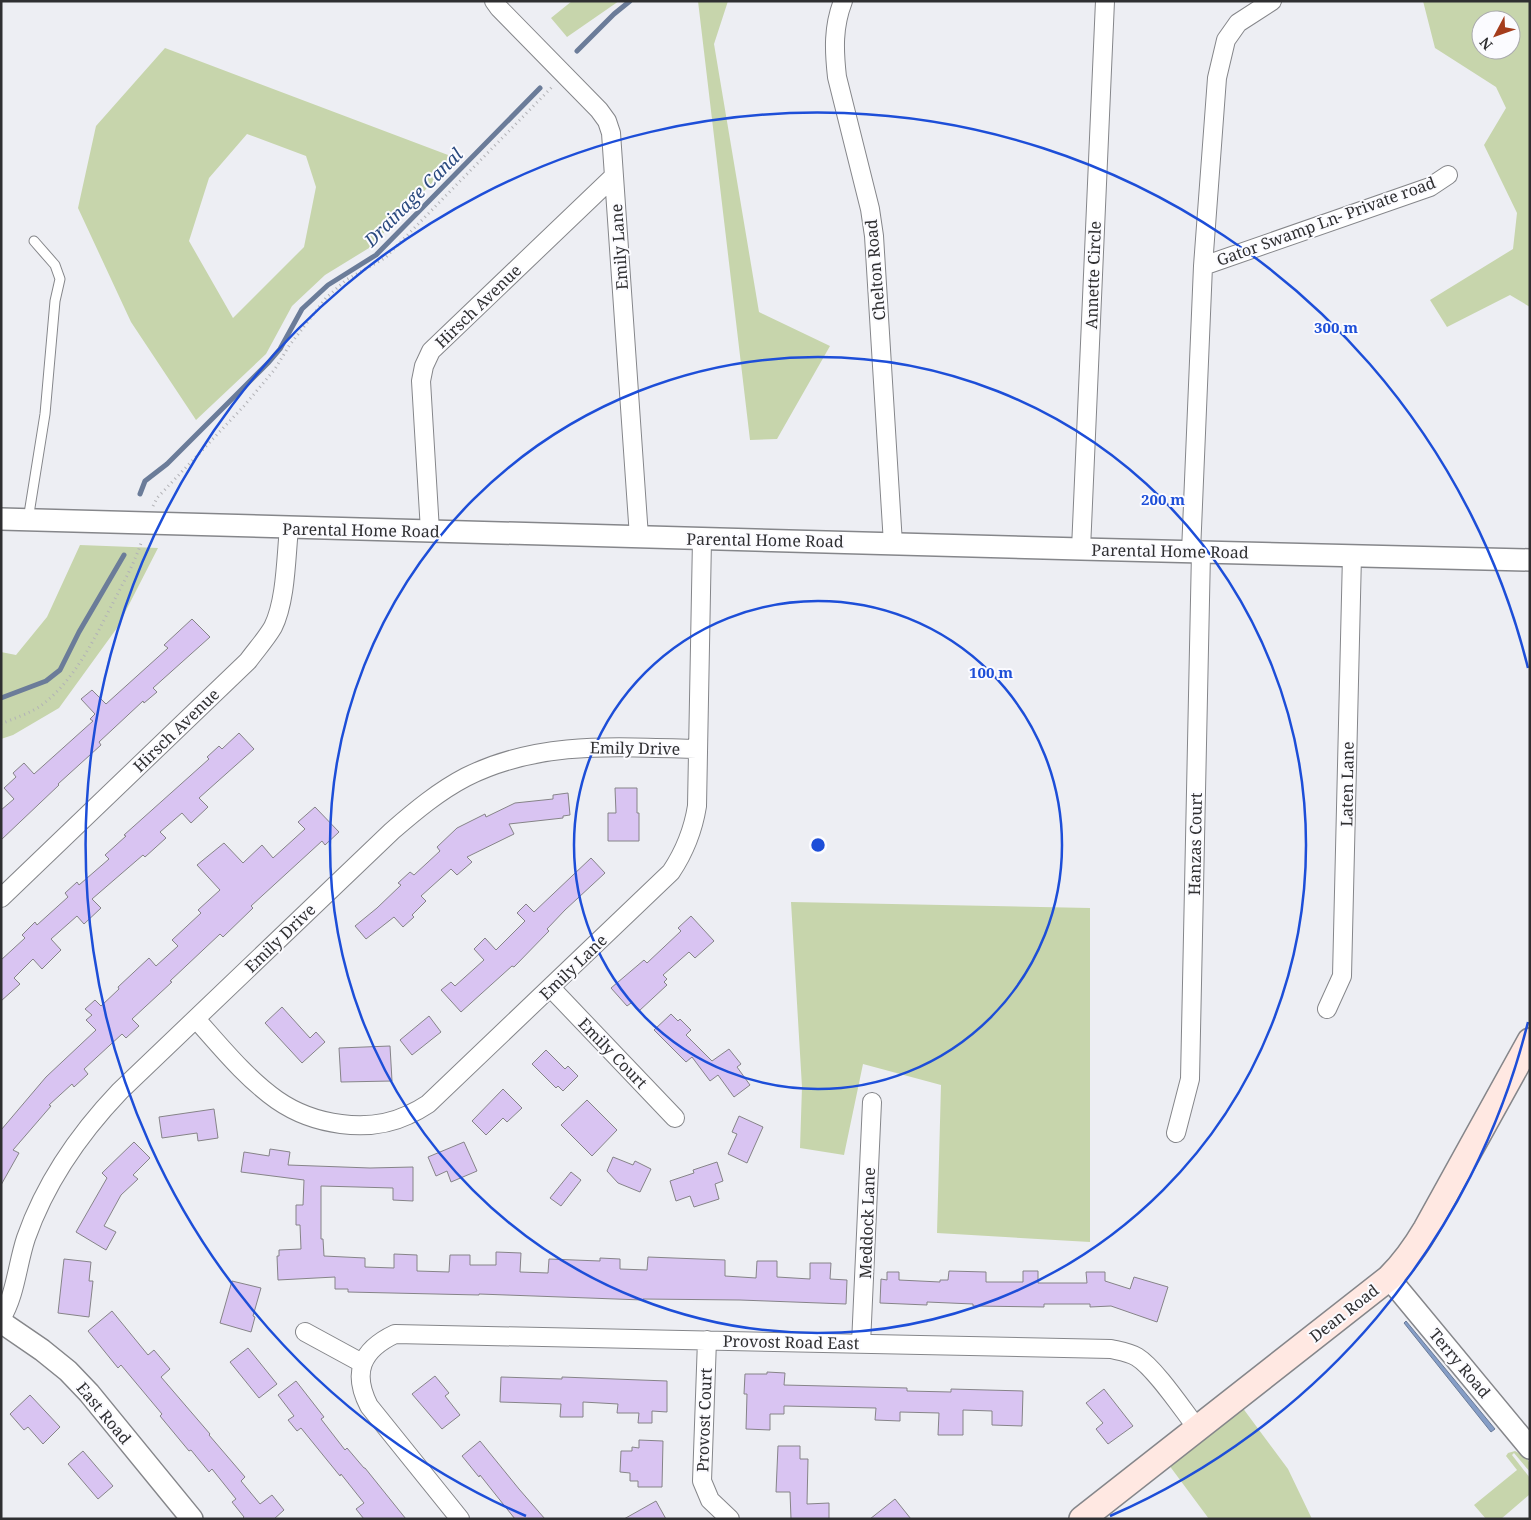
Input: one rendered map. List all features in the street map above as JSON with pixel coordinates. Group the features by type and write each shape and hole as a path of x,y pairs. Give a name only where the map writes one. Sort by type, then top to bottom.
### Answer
{"main road":[{"name":"Dean Road","path":"1082,1519 1390,1278 1416,1246 1530,1041"}],"street":[{"name":"Emily Lane","path":"494,1 564,76 599,110 607,121 611,134 639,538"},
{"name":"Chelton Road","path":"843,1 838,13 834,34 837,77 870,210 874,236 893,544"},
{"name":"Annette Circle","path":"1082,549 1105,1"},
{"name":"Gator Swamp Ln- Private road","path":"1196,552 1203,266 1217,78 1226,40 1238,23 1272,1"},
{"name":"Gator Swamp Ln- Private road","path":"1203,266 1430,187 1448,175"},
{"name":"Hirsch Avenue","path":"430,531 421,381 424,366 431,351 614,176"},
{"name":"Parental Home Road","path":"1,519 639,538 1530,560"},
{"name":"Hirsch Avenue","path":"1,898 248,661 260,646 273,626 281,605 289,528"},
{"name":"Emily Lane","path":"196,1019 243,1070 278,1100 297,1111 320,1119 340,1124 363,1125 386,1122 408,1116 428,1104 552,988 660,884 680,860 688,843 694,825 697,806 702,539"},
{"name":"Hanzas Court","path":"1176,1133 1190,1079 1196,552"},
{"name":"Laten Lane","path":"1327,1009 1342,976 1352,555"},
{"name":"Emily Drive","path":"1,1320 10,1300 20,1258 41,1200 60,1164 102,1110 392,831 440,793 466,778 513,759 556,749 594,746 697,749"},
{"name":"Emily Court","path":"552,988 675,1118"},
{"name":"Meddock Lane","path":"861,1344 872,1102"},
{"name":"Terry Road","path":"1390,1278 1530,1448"},
{"name":"East Road","path":"1,1320 73,1376 192,1519"},
{"path":"305,1332 362,1363 360,1378 363,1394 369,1406 460,1519"},
{"name":"Provost Road East","path":"362,1363 381,1340 401,1333 1111,1349 1137,1356 1148,1365 1197,1428"},
{"name":"Provost Court","path":"707,1340 702,1481 710,1500 730,1519"}],"lane":[{"path":"28,520 45,414 55,301 60,279 55,265 34,241"}],"path":[{"path":"1,724 41,706 59,690 79,663 138,554 157,498 244,406 275,369 306,322 326,298 346,280 385,258 564,76"}],"green space":[{"path":"572,1 619,1 567,37 551,18"},
{"path":"698,1 728,1 714,44 759,312 830,346 777,439 750,440"},
{"path":"1423,1 1530,1 1530,307 1510,295 1447,327 1430,300 1513,249 1517,213 1484,145 1506,108 1496,87 1435,48"},
{"path":"165,48 456,158 369,248 325,275 292,306 266,354 196,420 131,322 78,208 96,126","holes":["247,134 306,156 316,187 304,247 233,318 189,241 209,178"]},
{"path":"80,545 158,548 117,628 59,708 13,735 1,739 1,652 16,655 47,617"},
{"path":"791,902 1090,908 1090,1242 937,1233 941,1085 863,1064 844,1155 800,1148 802,1087"},
{"path":"1242,1407 1288,1469 1312,1519 1209,1519 1166,1461"},
{"path":"1515,1451 1528,1461 1530,1472 1514,1453 1512,1455 1530,1478 1530,1495 1501,1519 1486,1519 1474,1505 1517,1470 1506,1456 1508,1453"}],"water":[{"path":"1406,1321 1495,1429 1491,1432 1404,1323"}],"building":[{"path":"192,619 210,637 153,688 157,692 144,703 143,701 99,742 101,745 1,840 1,810 14,799 4,788 16,777 13,773 24,763 34,774 93,721 90,719 95,714 81,699 92,690 106,704 168,648 164,645"},
{"path":"239,733 254,749 199,798 208,807 191,823 182,813 160,832 166,838 145,857 143,855 92,899 101,908 84,924 77,916 51,939 61,950 42,969 33,959 14,978 20,984 1,1001 1,960 25,938 22,935 35,922 37,925 68,897 65,893 77,882 79,885 109,859 105,855 126,836 124,835 209,759 207,757 219,746 222,749"},
{"path":"615,788 637,788 639,841 608,841 608,813 616,813"},
{"path":"568,793 570,815 563,816 563,818 509,824 514,834 467,857 472,862 457,875 451,869 421,896 426,901 412,915 414,917 403,927 394,917 366,939 355,926 401,885 398,883 410,872 414,875 440,851 437,847 457,828 485,814 486,817 515,803 553,799 553,795"},
{"path":"315,807 339,832 325,845 322,841 251,906 253,908 223,937 220,934 170,981 172,982 132,1019 139,1026 126,1038 122,1034 84,1069 88,1074 74,1087 72,1084 49,1105 51,1106 13,1150 19,1153 1,1185 1,1130 46,1077 96,1030 86,1020 92,1015 85,1009 95,1000 101,1006 149,958 156,966 178,946 172,940 201,913 198,910 220,890 197,865 224,843 243,863 262,845 273,858 305,829 298,822"},
{"path":"591,858 605,873 565,910 547,929 549,931 514,967 512,966 461,1012 441,990 451,982 455,986 484,960 474,949 485,938 496,950 525,921 517,913 526,904 534,912"},
{"path":"691,916 714,941 695,958 689,952 663,975 667,979 664,982 667,985 639,1011 631,1003 627,1006 611,988 644,960 647,963 681,931 678,928"},
{"path":"282,1007 310,1038 316,1032 325,1042 302,1063 265,1023"},
{"path":"671,1014 678,1021 680,1019 691,1030 686,1035 712,1061 729,1049 741,1064 737,1067 750,1085 734,1097 718,1075 710,1081 692,1057 686,1062 654,1030"},
{"path":"429,1016 441,1032 412,1055 400,1040"},
{"path":"390,1046 392,1081 341,1082 339,1048"},
{"path":"546,1050 565,1069 568,1066 578,1076 563,1091 558,1086 556,1088 532,1064"},
{"path":"503,1089 522,1108 507,1122 503,1118 486,1135 472,1121"},
{"path":"587,1100 617,1130 592,1156 561,1125"},
{"path":"214,1109 218,1138 198,1141 197,1133 162,1138 159,1117"},
{"path":"739,1116 763,1127 747,1163 728,1154 737,1134 732,1132"},
{"path":"134,1142 150,1158 133,1175 138,1179 121,1195 104,1226 116,1232 106,1250 76,1232 107,1178 102,1173"},
{"path":"464,1142 477,1171 451,1182 447,1171 436,1176 428,1157"},
{"path":"270,1149 290,1152 288,1165 370,1168 413,1167 413,1201 393,1200 393,1188 321,1186 321,1239 323,1239 324,1256 365,1258 365,1267 394,1268 394,1254 417,1255 417,1271 449,1272 450,1255 470,1255 470,1265 496,1265 496,1252 521,1253 520,1272 548,1273 549,1259 600,1261 600,1258 620,1259 620,1269 647,1270 648,1257 725,1260 725,1276 756,1278 757,1261 777,1261 777,1277 810,1279 810,1263 831,1263 830,1279 847,1280 846,1304 348,1292 348,1289 335,1289 335,1277 278,1280 277,1256 279,1256 279,1250 301,1249 300,1225 296,1225 296,1205 303,1205 304,1180 241,1172 244,1152 269,1156"},
{"path":"613,1157 633,1165 635,1161 651,1169 640,1192 618,1183 607,1171"},
{"path":"717,1162 723,1181 715,1184 719,1199 694,1207 690,1196 676,1201 670,1181 694,1173 693,1170"},
{"path":"571,1172 581,1180 561,1206 550,1198"},
{"path":"64,1259 91,1262 89,1281 93,1281 89,1317 58,1313"},
{"path":"949,1271 986,1272 986,1282 1023,1282 1023,1271 1038,1271 1038,1283 1087,1283 1086,1272 1105,1272 1105,1281 1130,1289 1134,1277 1168,1287 1157,1322 1111,1306 1090,1307 1090,1304 1044,1304 1044,1307 973,1306 973,1304 927,1302 927,1305 880,1303 881,1279 887,1280 887,1272 899,1272 899,1280 940,1282 940,1280 948,1280"},
{"path":"232,1281 261,1288 253,1316 255,1317 251,1332 220,1323"},
{"path":"112,1311 148,1355 154,1350 170,1369 161,1377 245,1477 241,1481 260,1504 272,1495 284,1510 274,1519 242,1519 244,1517 232,1502 236,1499 212,1469 209,1472 191,1450 189,1451 160,1416 162,1414 121,1365 118,1368 88,1331"},
{"path":"248,1348 277,1384 259,1398 230,1362"},
{"path":"767,1372 785,1373 784,1385 907,1388 907,1391 951,1392 951,1389 1023,1391 1022,1426 992,1425 992,1411 963,1410 963,1435 938,1435 939,1413 900,1412 900,1421 875,1420 876,1408 784,1406 784,1414 770,1414 770,1430 746,1429 747,1394 744,1394 745,1374 767,1374"},
{"path":"435,1376 449,1393 445,1396 460,1415 442,1429 412,1394"},
{"path":"501,1377 667,1381 667,1412 652,1411 652,1423 638,1423 639,1413 617,1413 618,1404 583,1402 583,1417 560,1417 561,1404 500,1402"},
{"path":"296,1381 324,1417 321,1419 345,1450 347,1448 365,1468 406,1519 364,1519 356,1509 364,1503 301,1428 297,1431 288,1420 294,1416 278,1395"},
{"path":"1104,1389 1133,1426 1108,1444 1096,1429 1103,1423 1086,1403"},
{"path":"30,1395 60,1427 43,1444 28,1427 24,1430 10,1414"},
{"path":"639,1440 663,1441 662,1487 638,1487 638,1481 630,1481 630,1473 620,1472 621,1451 632,1451 632,1447 639,1448"},
{"path":"480,1441 545,1519 515,1519 480,1475 479,1477 462,1456"},
{"path":"778,1446 800,1446 800,1459 808,1459 807,1504 829,1503 829,1519 791,1519 790,1492 776,1492"},
{"path":"83,1451 113,1486 98,1499 68,1464"},
{"path":"895,1499 911,1519 870,1519"},
{"path":"656,1501 666,1519 624,1519"}],"waterway":[{"name":"Drainage Canal","path":"577,51 614,14 630,1"},
{"name":"Drainage Canal","path":"140,494 145,481 167,464 269,362 280,349 302,309 328,285 376,255 540,88"},
{"name":"Drainage Canal","path":"1,698 46,681 60,670 79,632 124,555"}]}
